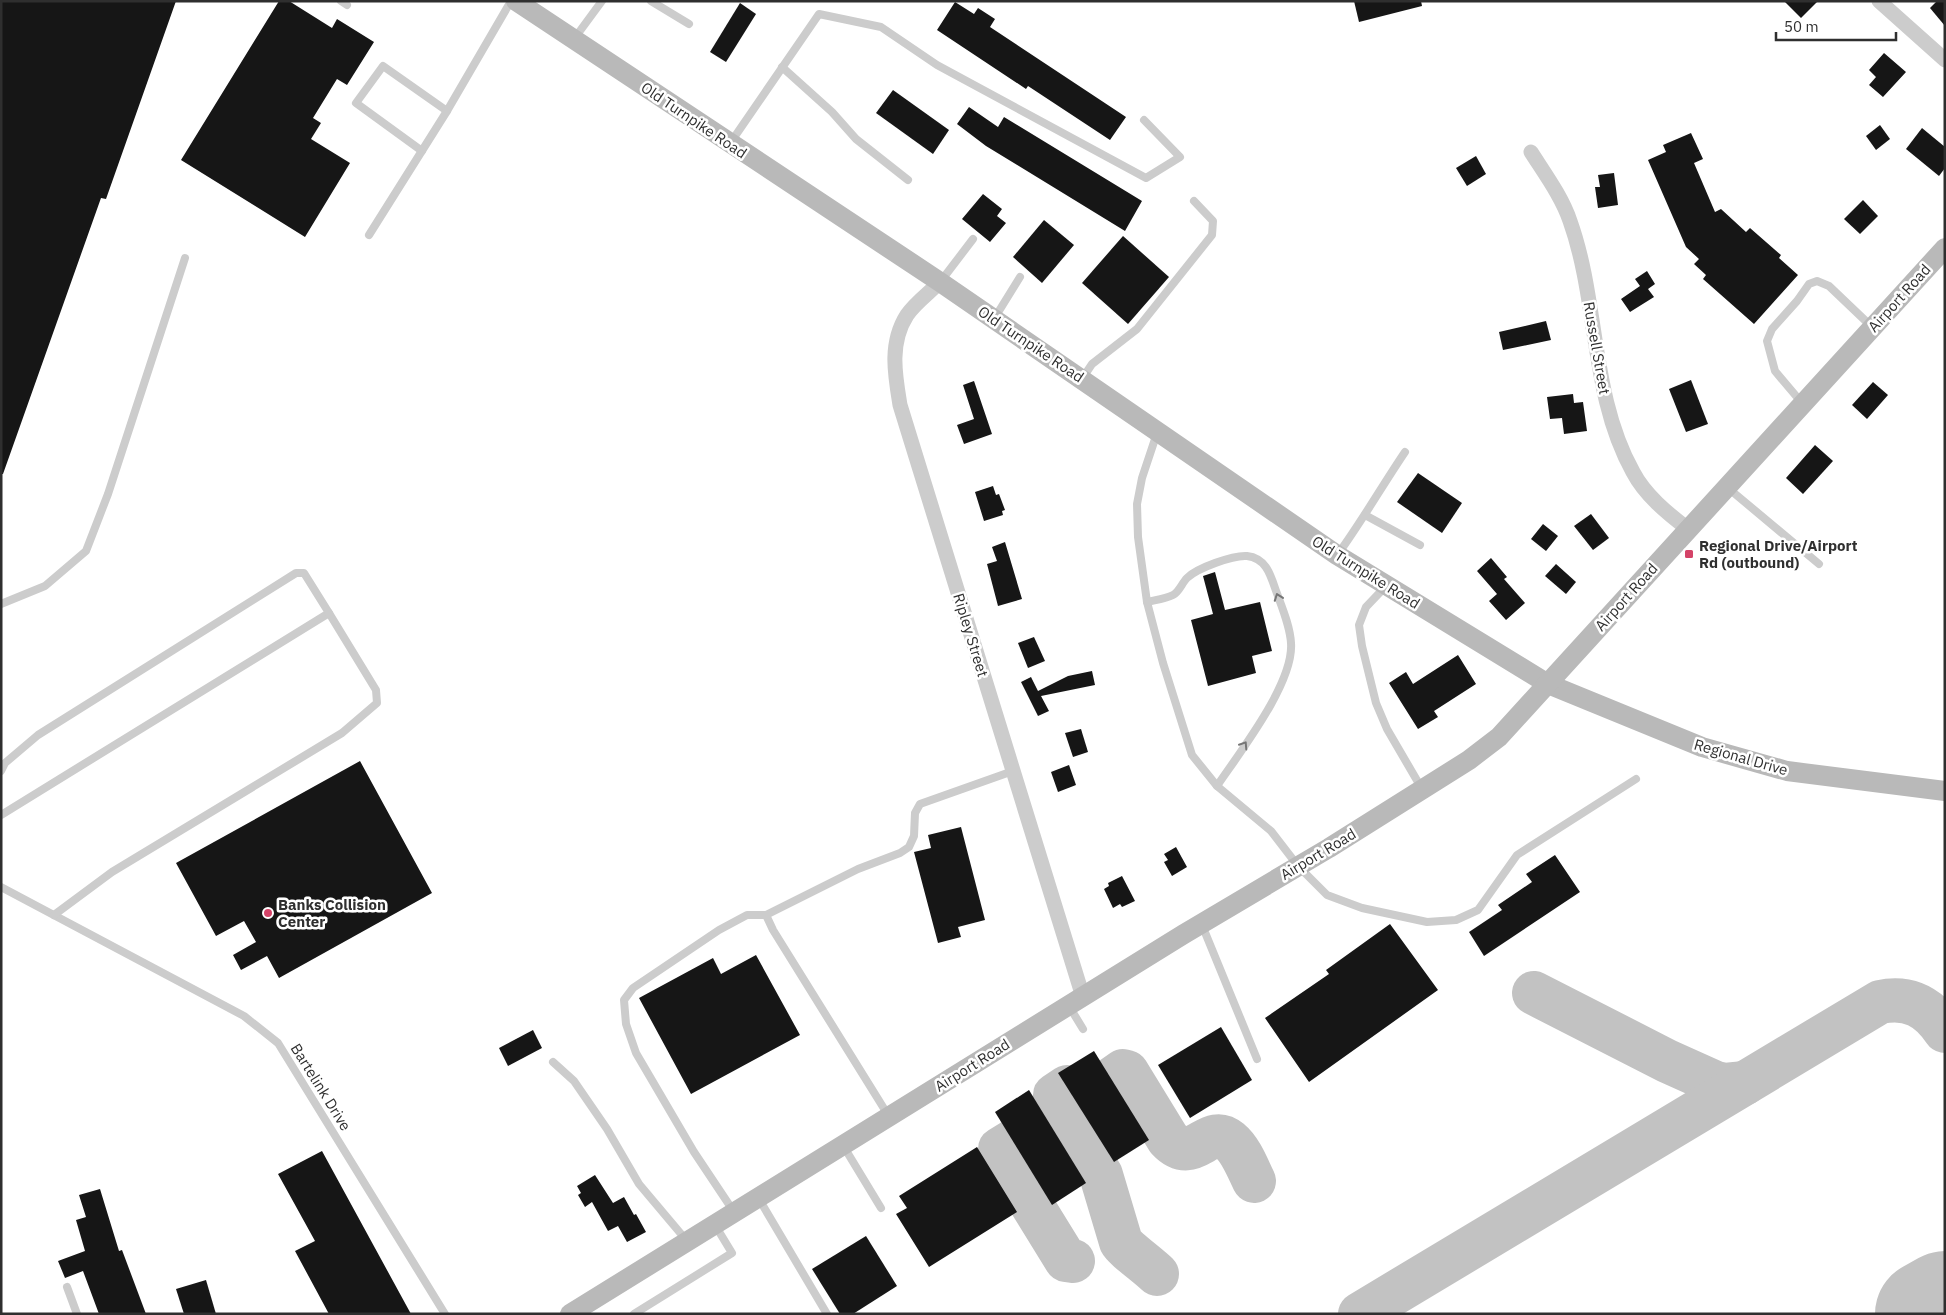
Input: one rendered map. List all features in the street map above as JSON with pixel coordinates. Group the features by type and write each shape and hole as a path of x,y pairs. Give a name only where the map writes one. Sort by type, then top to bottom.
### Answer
{"street":[{"name":"Old Turnpike Road","path":"516,1 940,282 1337,555 1548,684"},
{"path":"1879,1 1945,60"},
{"name":"Russell Street","path":"1530,152 1552,186 1570,220 1580,257 1607,405 1618,440 1633,473 1643,487 1667,513 1688,529"},
{"name":"Airport Road","path":"570,1314 1469,760 1499,737 1945,248"},
{"name":"Ripley Street","path":"940,282 908,314 899,331 895,349 894,368 900,405 1013,771 1076,1001"},
{"name":"Regional Drive","path":"1548,684 1702,747 1786,771 1945,791"}],"lane":[{"path":"369,235 447,111 511,1"},
{"path":"574,39 602,1"},
{"path":"651,1 689,24"},
{"path":"730,144 819,14 881,27 937,65 1146,178 1180,157 1144,120"},
{"path":"422,151 356,103 383,66 447,111"},
{"path":"782,67 832,112 856,139 908,180"},
{"path":"1082,379 1092,364 1137,329 1212,235 1213,221 1194,200"},
{"path":"940,282 973,239"},
{"path":"1,604 44,586 86,551 108,494 185,258"},
{"path":"994,319 1020,277"},
{"path":"1802,404 1775,371 1767,341 1772,329 1809,284 1817,281 1829,286 1872,327"},
{"path":"1158,432 1142,478 1136,504 1138,537 1147,602 1163,663 1192,755 1217,786 1271,831 1298,866 1327,895 1362,908 1427,922 1456,920 1478,910 1517,854 1636,779"},
{"path":"1337,555 1405,452"},
{"path":"1727,486 1819,564"},
{"path":"1365,515 1420,545"},
{"path":"1147,602 1174,595 1188,577 1200,569 1225,560 1246,556 1258,559 1266,566 1272,578 1291,642 1290,658 1284,680 1217,786"},
{"path":"1,771 5,762 38,735 296,573 304,573 376,690 376,703 342,733 112,872 54,915"},
{"path":"1386,586 1366,607 1359,625 1362,646 1376,703 1387,728 1422,789"},
{"path":"1,814 329,613"},
{"path":"734,1212 694,1152 636,1053 626,1024 624,1000 633,988 747,914 766,915 858,869 900,853 909,847 914,836 915,813 920,804 1013,771"},
{"name":"Bartelink Drive","path":"1,886 244,1016 278,1043 446,1314"},
{"path":"766,915 773,930 889,1117"},
{"path":"1202,923 1257,1059"},
{"path":"1076,1001 1083,1029"},
{"path":"553,1062 574,1081 639,1184 687,1241"},
{"path":"843,1145 881,1208"},
{"path":"758,1197 826,1314"},
{"path":"634,1314 732,1253 714,1224"},
{"path":"67,1287 77,1314"}],"building":[{"path":"1,1 176,1 106,199 101,198 3,474 1,474"},
{"path":"279,1 289,1 332,28 337,19 374,42 347,85 337,79 313,118 321,123 311,139 350,163 305,237 181,160"},
{"path":"1354,1 1421,1 1422,6 1359,22"},
{"path":"1784,1 1818,1 1801,18"},
{"path":"1937,1 1945,1 1945,26 1930,8"},
{"path":"955,2 974,14 978,8 995,19 990,27 1126,117 1110,140 1028,86 1026,89 937,30"},
{"path":"740,3 756,14 726,62 710,52"},
{"path":"1884,53 1906,72 1883,97 1869,85 1876,77 1869,70"},
{"path":"893,90 949,130 933,154 876,113"},
{"path":"969,107 998,127 1004,117 1142,201 1125,231 986,146 957,124"},
{"path":"1880,125 1890,139 1876,150 1866,136"},
{"path":"1922,128 1945,147 1945,168 1939,176 1906,149"},
{"path":"1691,133 1703,159 1694,163 1715,212 1721,209 1746,232 1750,228 1781,255 1779,258 1798,275 1754,324 1703,279 1706,275 1694,264 1699,259 1686,247 1648,160 1666,152 1663,145"},
{"path":"1476,156 1486,174 1467,186 1456,168"},
{"path":"1614,173 1618,205 1598,208 1595,187 1600,187 1598,175"},
{"path":"983,194 1002,209 997,216 1006,223 990,242 962,219"},
{"path":"1863,200 1878,216 1860,234 1844,219"},
{"path":"1044,220 1074,245 1042,283 1013,257"},
{"path":"1123,236 1169,277 1128,324 1082,283"},
{"path":"1647,271 1655,284 1648,289 1654,297 1630,312 1621,299 1640,286 1635,279"},
{"path":"1546,321 1551,340 1503,350 1499,332"},
{"path":"1691,380 1708,424 1686,432 1669,389"},
{"path":"974,381 992,434 964,444 957,425 974,419 963,385"},
{"path":"1873,382 1888,395 1867,419 1852,405"},
{"path":"1573,394 1574,403 1583,402 1587,431 1564,434 1562,418 1550,419 1547,397"},
{"path":"1815,445 1833,461 1803,494 1786,478"},
{"path":"1418,473 1462,503 1442,533 1397,502"},
{"path":"993,486 996,495 999,494 1005,510 1002,511 1003,515 984,521 975,492"},
{"path":"1591,514 1609,538 1593,550 1574,526"},
{"path":"1543,524 1558,536 1546,551 1531,539"},
{"path":"1005,542 1022,599 998,606 987,564 997,561 992,547"},
{"path":"1491,558 1507,577 1504,579 1525,603 1506,620 1489,601 1497,594 1477,571"},
{"path":"1556,564 1576,582 1566,594 1545,576"},
{"path":"1215,572 1225,610 1260,602 1272,651 1252,656 1256,673 1208,686 1191,620 1213,614 1203,576"},
{"path":"1034,637 1045,661 1028,668 1018,643"},
{"path":"1458,655 1476,684 1434,711 1438,717 1418,729 1389,683 1406,672 1413,684"},
{"path":"1092,671 1095,685 1041,696 1049,711 1038,716 1021,682 1031,677 1038,691 1068,676"},
{"path":"1081,729 1088,752 1073,757 1065,733"},
{"path":"360,761 432,893 279,978 267,956 241,970 233,955 256,942 244,921 216,936 176,863"},
{"path":"1069,765 1076,785 1058,792 1051,772"},
{"path":"961,827 985,920 958,927 961,937 938,943 914,852 931,848 928,835"},
{"path":"1176,847 1187,867 1172,876 1164,862 1168,860 1164,854"},
{"path":"1555,855 1580,892 1484,956 1469,932 1502,910 1498,905 1532,882 1526,874"},
{"path":"1122,876 1135,901 1122,907 1120,904 1113,908 1104,889 1109,886 1108,883"},
{"path":"1390,924 1438,990 1309,1082 1265,1018 1329,974 1326,970"},
{"path":"756,955 800,1035 691,1094 639,998 713,958 721,974"},
{"path":"1221,1027 1252,1080 1190,1118 1158,1065"},
{"path":"533,1030 542,1048 508,1066 499,1048"},
{"path":"1094,1051 1149,1140 1114,1162 1058,1073"},
{"path":"1029,1090 1086,1183 1052,1205 995,1112"},
{"path":"977,1147 1017,1212 929,1267 896,1214 907,1208 899,1196"},
{"path":"322,1151 411,1314 329,1314 295,1251 315,1241 278,1174"},
{"path":"595,1175 613,1203 624,1197 646,1232 627,1242 618,1226 608,1231 592,1202 585,1207 578,1195 581,1193 577,1186"},
{"path":"100,1189 119,1251 122,1250 146,1314 99,1314 83,1271 65,1278 58,1261 85,1251 76,1220 86,1217 79,1195"},
{"path":"866,1236 897,1286 853,1314 840,1314 812,1269"},
{"path":"206,1280 216,1314 184,1314 176,1289"}],"taxiway":[{"path":"1534,993 1667,1061 1716,1083 1725,1085 1745,1083"},
{"path":"1360,1314 1880,1002 1900,1001 1917,1005 1932,1016 1945,1031"},
{"path":"1113,1078 1123,1071 1127,1072 1168,1139 1177,1146 1193,1147 1215,1137 1222,1137 1230,1141 1241,1154 1254,1181"},
{"path":"1067,1087 1055,1095 1055,1099 1101,1175 1121,1242 1157,1274"},
{"path":"1013,1141 1000,1149 1000,1153 1066,1260 1073,1261"}],"runway":[{"path":"1929,1314 1945,1305"}],"place":[{"name":"Regional Drive/Airport Rd (outbound)","path":"1689,554"},
{"name":"Banks Collision Center","path":"268,913"}]}
